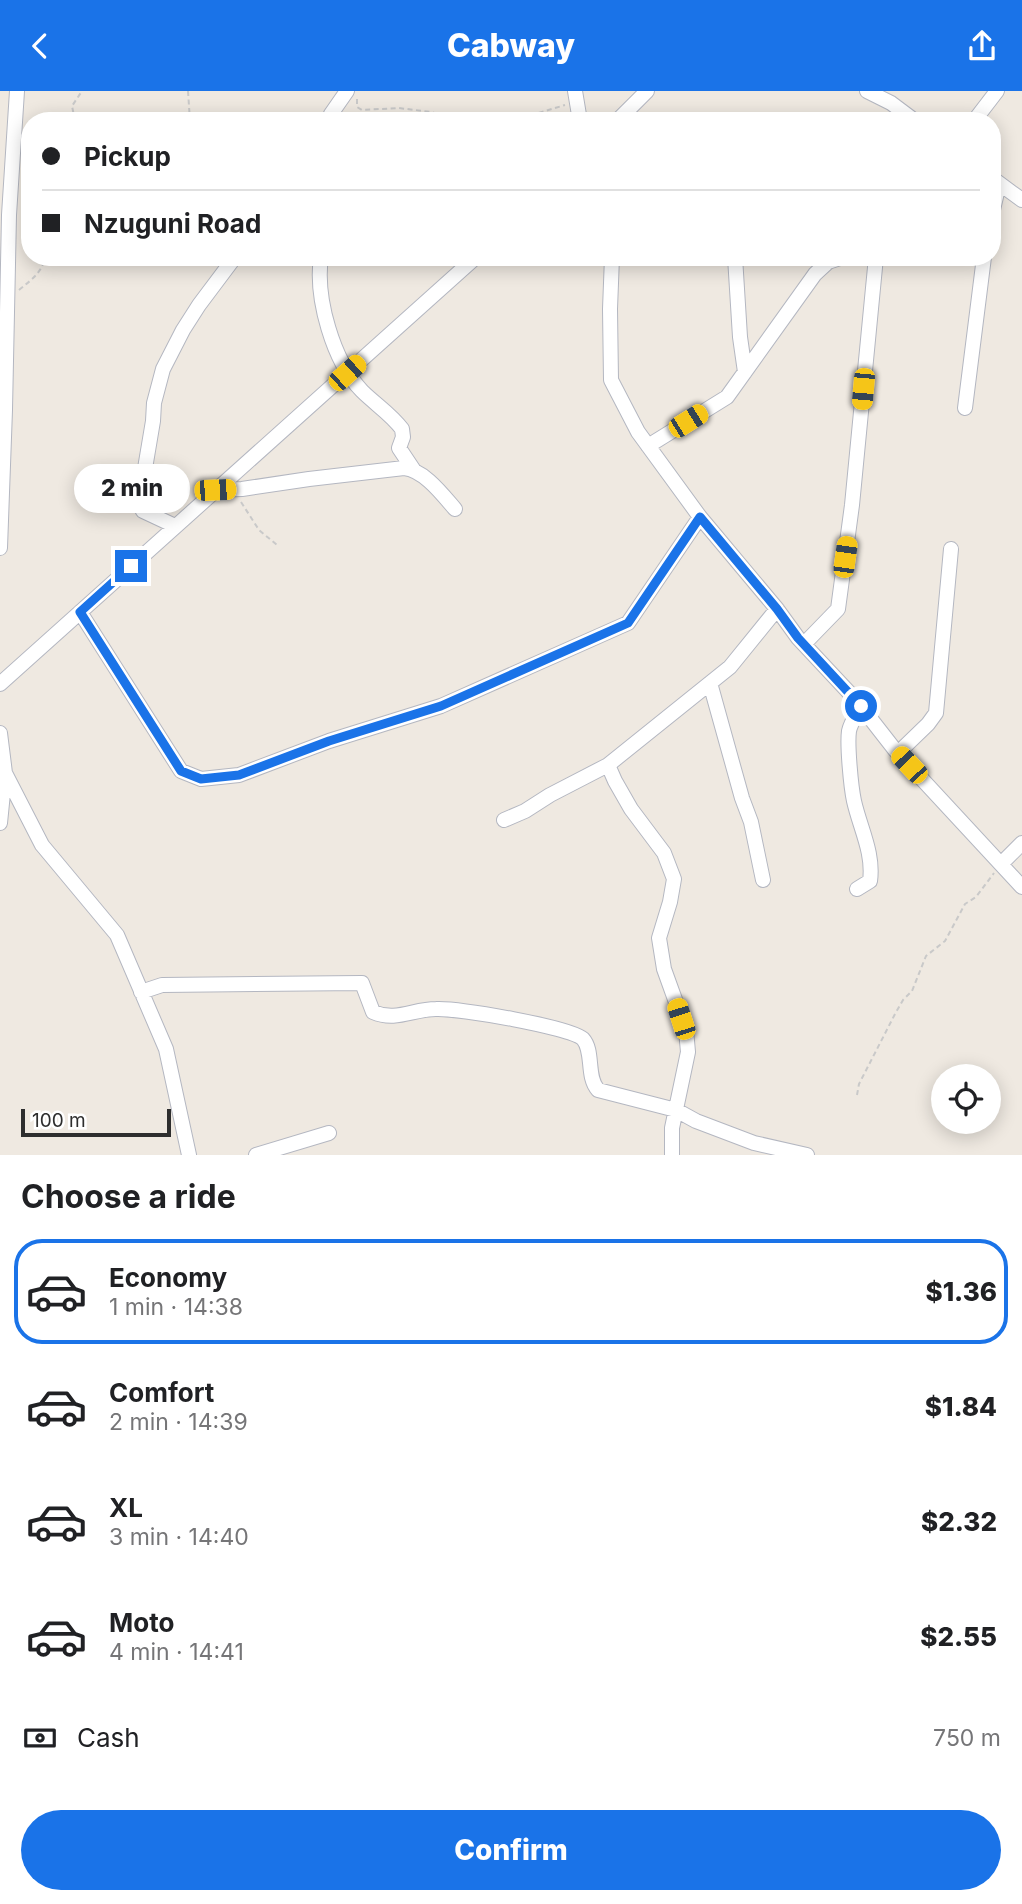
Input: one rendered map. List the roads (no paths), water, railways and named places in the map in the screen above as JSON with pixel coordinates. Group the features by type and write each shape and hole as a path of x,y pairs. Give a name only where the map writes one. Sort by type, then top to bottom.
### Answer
{"street":[{"path":"0,548 9,215 17,91"},
{"path":"332,112 347,91"},
{"path":"626,112 647,91"},
{"path":"867,91 903,112"},
{"path":"981,112 997,91"},
{"path":"1001,185 1022,200"},
{"path":"175,526 143,511 139,504 154,403 163,369 183,330 228,266"},
{"path":"320,266 319,286 322,310 347,373 402,429 403,437 399,448 413,469 429,481 454,509"},
{"path":"0,684 466,266"},
{"path":"612,266 611,380 638,432 700,517 804,644 861,706 898,753 1022,887"},
{"path":"736,266 745,372"},
{"path":"648,446 727,397 824,266"},
{"path":"804,644 838,609 852,505 876,266"},
{"path":"965,408 983,266"},
{"path":"215,490 384,469 413,469"},
{"path":"80,612 181,771 201,779 239,775 329,741 441,706 628,623 700,517"},
{"path":"898,753 936,713 951,549"},
{"path":"504,820 608,765 730,667 777,609"},
{"path":"710,684 751,822 763,880"},
{"path":"857,889 870,881 871,872 869,849 854,800 848,740 849,727 861,706"},
{"path":"0,733 5,773 0,823"},
{"path":"608,765 631,809 664,853 674,879 659,938 664,969 686,1030 688,1052 672,1128 672,1155"},
{"path":"5,773 42,845 117,935 168,1057 189,1155"},
{"path":"1002,864 1022,843"},
{"path":"141,992 162,985 362,983 373,1012 385,1017 436,1009 491,1015 565,1030 582,1038 586,1044 593,1082 598,1090 676,1110 695,1121 754,1143 807,1155"},
{"path":"256,1155 329,1133"}]}
